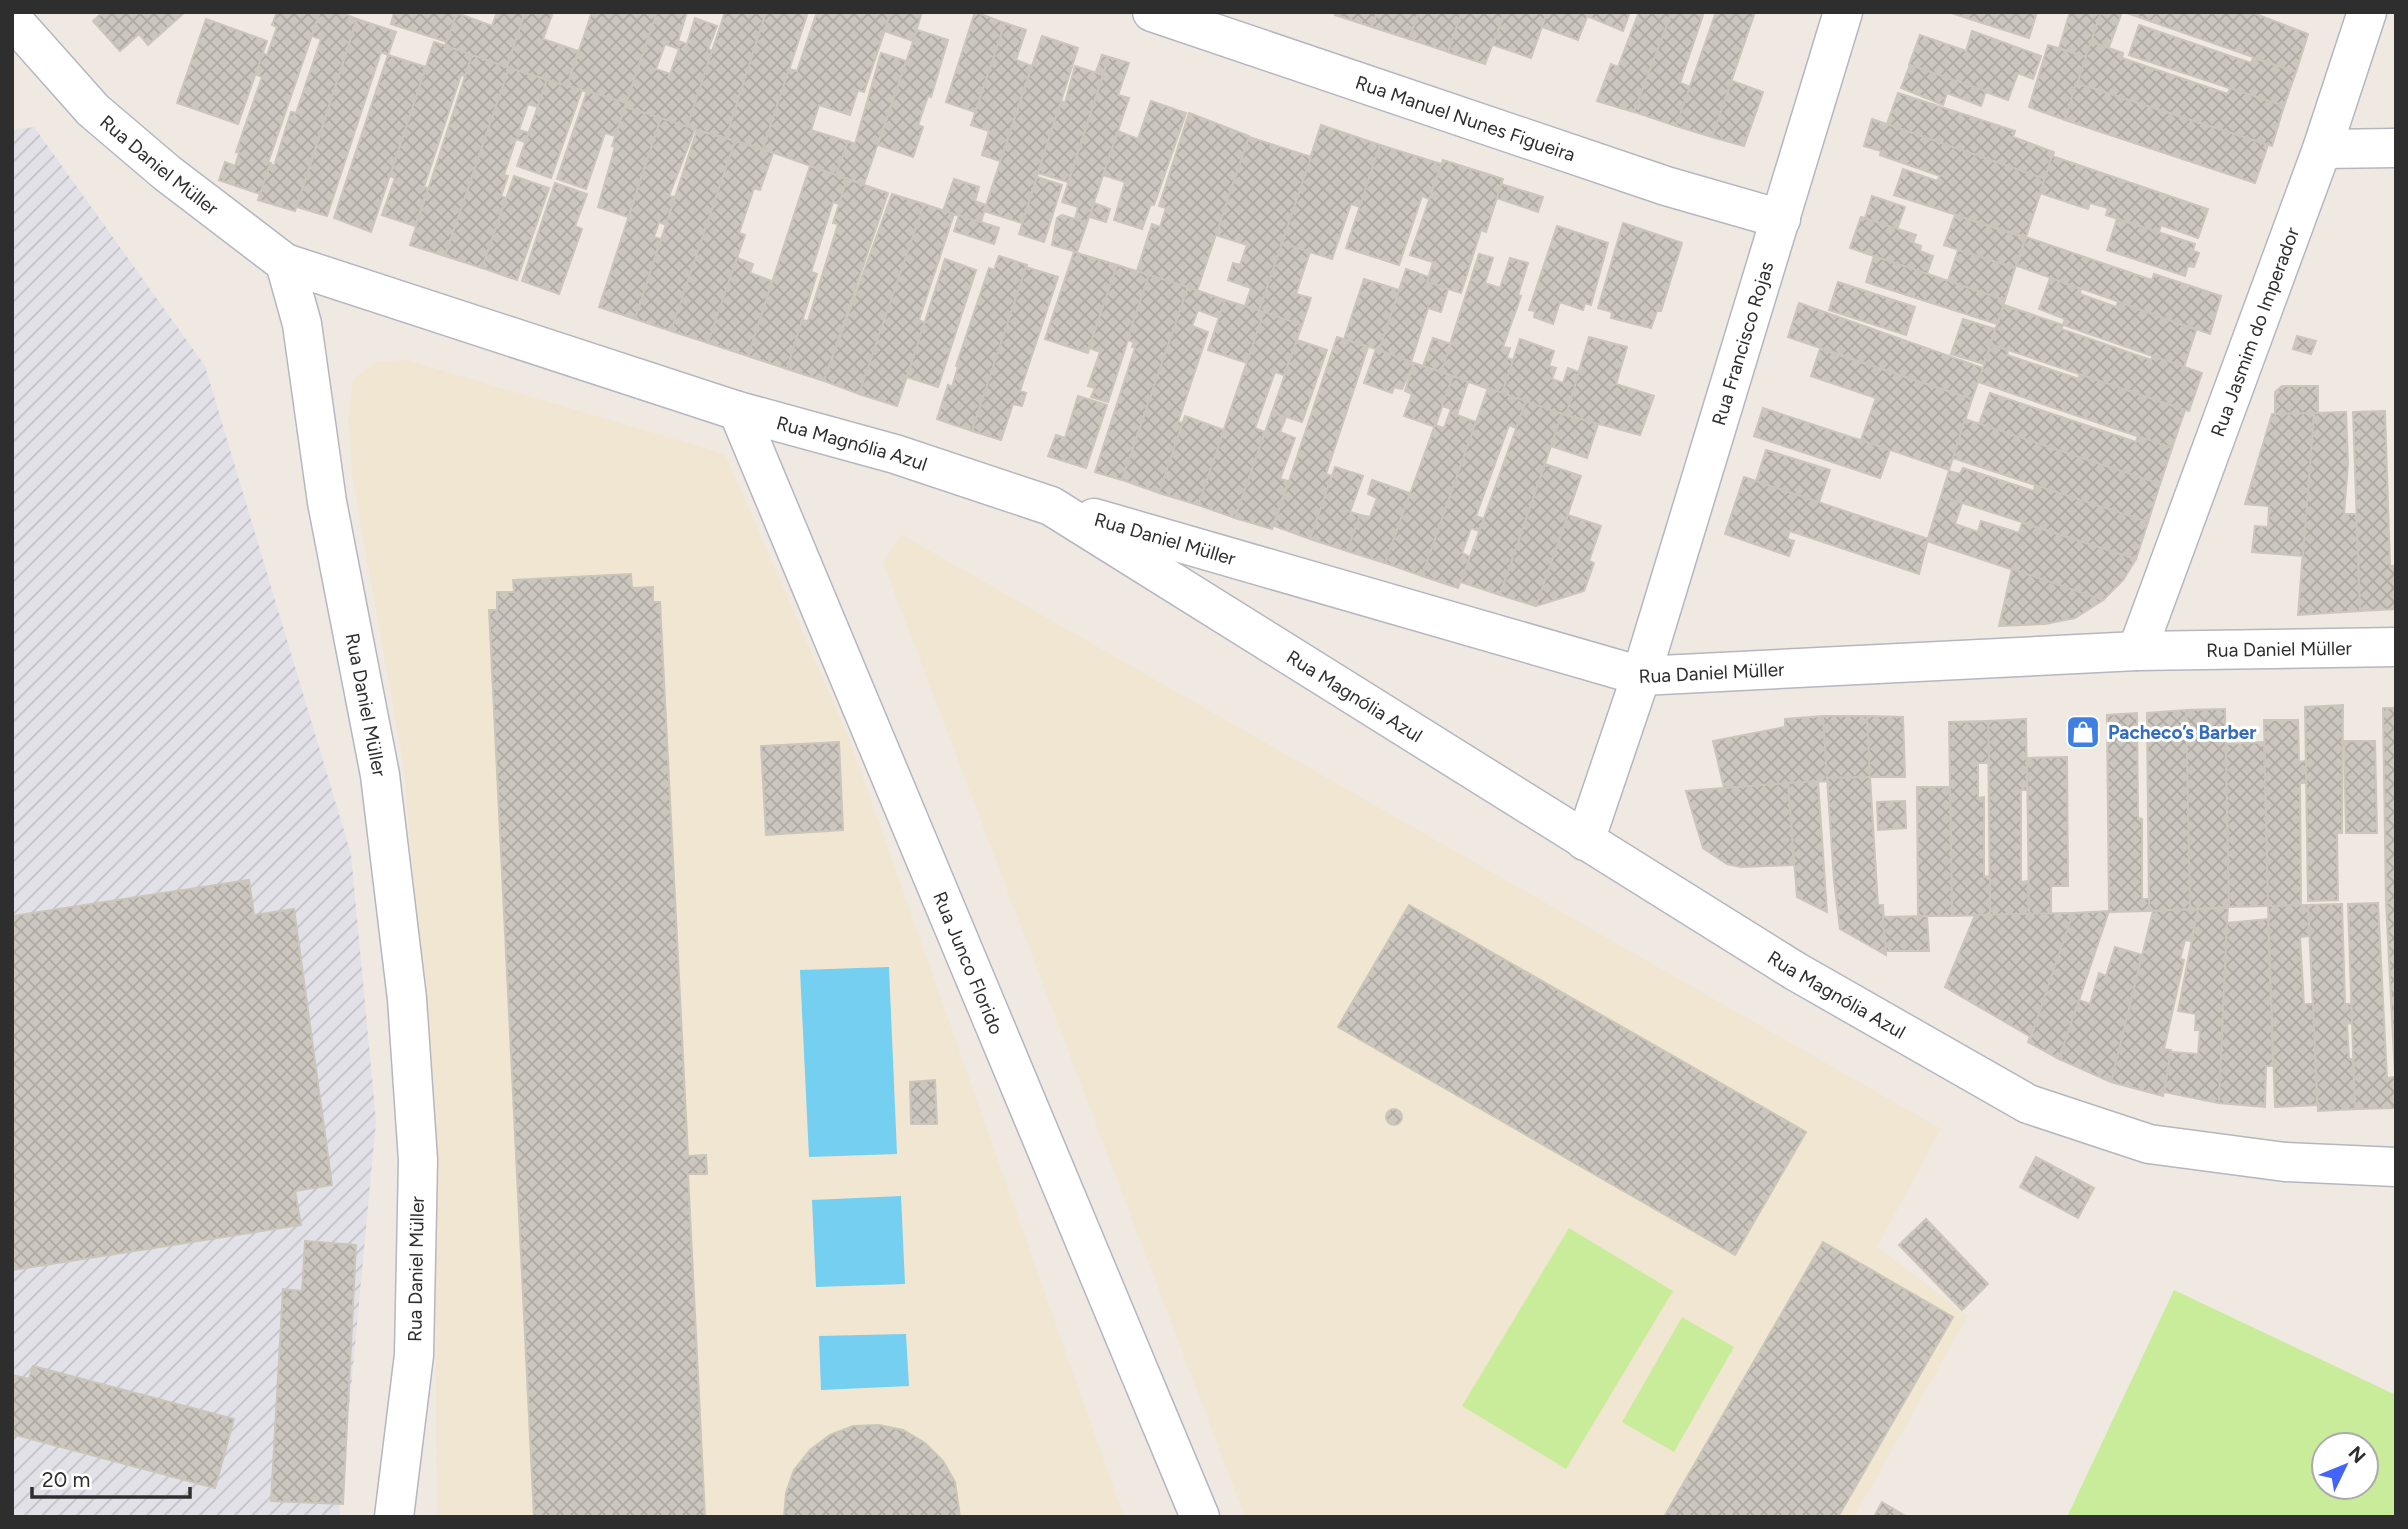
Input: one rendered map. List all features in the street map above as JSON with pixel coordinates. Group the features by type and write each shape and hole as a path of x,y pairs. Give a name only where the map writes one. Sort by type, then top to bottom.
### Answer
{"street":[{"name":"Rua Manuel Nunes Figueira","path":"1152,12 1666,186 1781,219"},
{"name":"Rua Francisco Rojas","path":"1585,841 1641,676 1843,12"},
{"name":"Rua Jasmim do Imperador","path":"2137,651 2322,149 2367,12"},
{"name":"Rua Daniel Müller","path":"12,19 93,110 167,173 285,263 302,324 327,502 380,775 407,999 418,1160 414,1355 394,1517"},
{"path":"2322,149 2396,148"},
{"name":"Rua Magnólia Azul","path":"285,263 738,411 895,454 1051,506 1795,971 2028,1104 2150,1144 2284,1163 2396,1167"},
{"name":"Rua Junco Florido","path":"738,411 1200,1517"},
{"name":"Rua Daniel Müller","path":"1051,506 1641,676 2137,651 2396,648"}],"shaded area":[{"path":"34,127 205,366 351,854 376,1121 339,1517 12,1517 12,130"},
{"path":"406,360 725,454 850,741 1124,1517 437,1517 434,1126 404,768 353,481 348,420 353,379 377,362"},
{"path":"902,535 1941,1129 1877,1247 1968,1316 1854,1517 1245,1517 883,562"}],"green space":[{"path":"1569,1228 1673,1291 1566,1469 1462,1406"},
{"path":"2174,1290 2396,1395 2396,1517 2067,1517"},
{"path":"1682,1317 1734,1347 1674,1452 1622,1422"}],"water":[{"path":"889,967 897,1154 809,1157 800,970"},
{"path":"901,1196 905,1284 816,1287 812,1200"},
{"path":"906,1334 909,1386 821,1390 819,1336"}],"building":[{"path":"103,12 185,12 148,45 139,34 120,51 93,21"},
{"path":"277,12 320,12 268,163 271,163 260,194 219,180 225,162 235,166 239,153 236,152 262,77 255,74 262,53 267,55 277,27 272,25"},
{"path":"320,12 340,12 357,19 295,211 258,200 270,164 274,166 291,112 296,113 321,39 312,36"},
{"path":"394,12 457,12 447,42 391,24"},
{"path":"497,12 525,12 507,67 445,46 457,13 492,26"},
{"path":"525,12 553,12 543,39 578,51 567,86 507,67"},
{"path":"592,12 657,12 626,103 567,86"},
{"path":"657,12 687,12 678,41 687,44 695,18 717,26 708,49 712,51 687,127 625,107","holes":["665,44 679,49 670,74 656,69"]},
{"path":"725,12 766,12 726,138 687,127"},
{"path":"766,12 808,12 763,149 726,138"},
{"path":"817,12 891,12 864,92 858,90 850,115 819,105 811,130 849,142 836,175 763,149 789,69 797,71"},
{"path":"891,12 922,12 913,41 884,31"},
{"path":"975,12 1005,23 975,112 946,102"},
{"path":"1336,12 1377,12 1372,27 1335,15"},
{"path":"1377,12 1419,12 1409,39 1372,27"},
{"path":"1419,12 1462,12 1448,52 1409,39"},
{"path":"1462,12 1505,12 1485,64 1448,52"},
{"path":"1505,12 1547,12 1531,58 1493,45"},
{"path":"1547,12 1589,12 1578,40 1542,27"},
{"path":"1589,12 1630,12 1623,31 1587,16"},
{"path":"1639,12 1672,12 1634,112 1597,101 1611,64 1618,67"},
{"path":"1672,12 1704,12 1680,83 1691,87 1676,126 1634,112"},
{"path":"1716,12 1755,12 1712,137 1676,126"},
{"path":"1948,12 2037,12 2029,38"},
{"path":"2070,12 2101,12 2086,57 2059,48"},
{"path":"2101,12 2122,12 2109,47 2091,42"},
{"path":"2124,12 2251,12 2308,34 2296,72"},
{"path":"206,19 267,41 238,124 177,103"},
{"path":"357,19 396,32 388,55 381,52 327,216 297,207"},
{"path":"1005,23 1026,30 1016,60 1032,66 1000,161 982,155 989,131 971,125"},
{"path":"2139,25 2251,63 2253,58 2296,72 2284,106 2129,55"},
{"path":"917,30 948,40 931,97 928,96 918,125 923,127 913,157 878,145"},
{"path":"1972,31 2041,56 2033,79 2018,73 2008,100 1909,65 1920,35 1966,51"},
{"path":"1042,36 1078,48 1022,223 984,211"},
{"path":"434,42 472,55 465,76 461,75 424,187 428,188 415,226 382,215 395,178 390,176"},
{"path":"2091,42 2123,53 2122,58 2228,94 2230,88 2284,106 2272,146 2076,83"},
{"path":"2048,45 2086,57 2065,120 2029,107"},
{"path":"881,53 906,61 864,184 836,175 848,141 855,144"},
{"path":"388,55 426,67 371,232 334,218"},
{"path":"472,55 509,68 445,256 410,245"},
{"path":"1102,55 1109,57 1103,74 1096,72"},
{"path":"1109,57 1129,63 1118,95 1129,98 1087,223 1075,219 1078,207 1062,202"},
{"path":"1910,65 1986,91 1981,106 1947,93 1943,105 1901,88"},
{"path":"1075,66 1103,75 1068,182 1038,173 1061,101 1065,103"},
{"path":"509,68 547,80 538,107 528,104 519,130 529,133 525,142 516,139 504,175 508,176 501,196 506,198 482,268 445,256"},
{"path":"547,80 582,90 551,178 517,166"},
{"path":"1732,81 1763,92 1744,146 1712,137"},
{"path":"2076,83 2268,145 2255,183 2065,120"},
{"path":"587,91 626,103 615,136 605,133 586,189 557,179"},
{"path":"1898,93 2015,131 2013,137 2054,152 2045,179 1887,124"},
{"path":"1151,101 1186,113 1154,205 1151,204 1142,229 1114,220 1125,182 1103,175 1118,131 1138,139"},
{"path":"625,107 661,118 628,217 598,207 615,147 612,146"},
{"path":"1189,113 1249,136 1197,291 1137,271 1152,224 1160,227 1166,208 1159,206"},
{"path":"661,118 695,129 669,196 675,197 666,225 659,222 654,237 661,239 635,319 599,307"},
{"path":"1872,119 2045,179 2026,237 1894,195 1903,169 1937,181 1940,176 1880,155 1881,151 1864,146"},
{"path":"1321,125 1380,145 1360,207 1351,204 1332,259 1282,243"},
{"path":"697,130 735,141 671,331 635,319"},
{"path":"1249,137 1311,157 1259,311 1245,306 1251,288 1228,280 1233,263 1240,265 1247,245 1216,235"},
{"path":"735,141 773,153 760,190 754,188 739,233 745,235 708,343 671,331"},
{"path":"1380,145 1441,164 1429,199 1422,196 1399,265 1346,248"},
{"path":"2052,156 2208,209 2198,238 2161,225 2159,232 2106,215 2108,208 2090,203 2088,209 2040,193"},
{"path":"1443,160 1503,179 1486,232 1481,230 1461,293 1427,282 1433,262 1410,255"},
{"path":"810,166 847,179 840,204 833,202 811,272 817,274 787,369 748,356"},
{"path":"514,176 549,188 517,280 482,268"},
{"path":"1037,177 1062,185 1044,242 1019,234"},
{"path":"847,179 888,193 824,381 787,369 802,320 808,321 838,224 833,223"},
{"path":"954,179 979,187 975,201 986,205 981,222 943,211"},
{"path":"555,183 587,194 575,226 582,229 559,294 522,281"},
{"path":"1501,184 1543,197 1538,212 1497,198"},
{"path":"892,194 924,204 859,394 824,381"},
{"path":"1872,196 1905,207 1897,229 1865,218"},
{"path":"1094,203 1110,209 1106,222 1090,217"},
{"path":"924,204 954,214 919,320 925,323 897,406 859,394"},
{"path":"959,215 999,228 994,244 954,231"},
{"path":"1062,215 1087,223 1077,252 1052,245 1057,218"},
{"path":"1955,215 2025,238 2015,268 1944,245"},
{"path":"1861,217 1916,235 1913,243 1921,246 1920,251 1933,256 1927,274 1850,248"},
{"path":"2117,219 2195,244 2193,251 2199,253 2194,267 2188,266 2185,276 2107,250"},
{"path":"1623,223 1682,243 1661,311 1657,311 1651,328 1611,318 1612,312 1598,308"},
{"path":"1557,226 1608,243 1591,305 1585,303 1583,310 1560,302 1553,324 1534,317 1535,311 1529,310"},
{"path":"2026,237 2152,280 2154,274 2221,296 2210,334 2017,266"},
{"path":"1282,243 1310,252 1296,294 1311,298 1302,325 1259,311"},
{"path":"1958,250 2015,268 2005,300 1948,281"},
{"path":"1074,252 1117,265 1088,353 1045,339"},
{"path":"1479,254 1493,258 1485,283 1500,288 1510,258 1528,263 1518,295 1521,296 1503,347 1510,348 1507,358 1513,360 1502,394 1441,372"},
{"path":"999,256 1027,265 972,431 937,419 948,385 952,387 958,367 956,366 989,268 994,270"},
{"path":"1874,256 2005,300 1997,324 1866,282"},
{"path":"737,258 753,264 750,273 772,281 748,356 708,343"},
{"path":"945,259 976,270 938,387 907,377"},
{"path":"1117,265 1149,275 1108,402 1091,397 1095,388 1088,386 1100,352 1089,348"},
{"path":"1026,267 1058,277 1020,391 1026,393 1022,406 1013,404 1001,440 972,431"},
{"path":"1406,269 1429,277 1427,282 1448,289 1441,312 1428,308 1411,362 1379,350"},
{"path":"1149,275 1188,287 1122,480 1095,472 1135,348 1132,347 1134,342 1127,340"},
{"path":"2050,278 2081,289 2080,294 2116,307 2118,302 2196,330 2184,367 2063,325 2065,319 2039,309"},
{"path":"1364,279 1399,290 1379,350 1344,339"},
{"path":"1838,282 1915,307 1906,335 1829,310"},
{"path":"1188,287 1225,300 1219,318 1198,310 1192,326 1208,332 1178,422 1183,423 1159,493 1122,480"},
{"path":"1225,300 1264,312 1247,363 1208,350"},
{"path":"1799,303 1983,368 1972,399 1788,337"},
{"path":"2004,305 2063,325 2061,329 2151,360 2153,356 2202,373 2189,411 1990,344"},
{"path":"1264,312 1302,325 1284,375 1275,372 1255,428 1265,432 1235,518 1198,505"},
{"path":"1963,319 1995,329 1984,364 1951,354"},
{"path":"2297,336 2316,341 2311,354 2293,349"},
{"path":"1337,337 1368,347 1326,474 1332,476 1310,539 1274,526"},
{"path":"1589,337 1627,347 1616,384 1654,396 1640,435 1566,415"},
{"path":"1433,338 1451,344 1441,372 1423,366"},
{"path":"1520,339 1554,351 1549,366 1556,368 1552,379 1563,383 1568,368 1579,372 1566,415 1502,394"},
{"path":"1297,340 1327,350 1302,422 1272,412"},
{"path":"1991,345 2008,350 2007,355 2079,379 2079,374 2185,410 2172,448 1978,382"},
{"path":"1376,349 1414,363 1402,389 1394,387 1392,393 1364,383"},
{"path":"1820,349 1972,399 1949,470 1861,440 1876,398 1811,376"},
{"path":"1414,363 1453,376 1435,427 1404,416 1412,394 1405,391"},
{"path":"1453,376 1468,382 1457,415 1476,422 1422,576 1385,563 1435,425 1444,428 1451,409 1442,406"},
{"path":"2282,386 2318,386 2318,413 2275,414 2275,392"},
{"path":"1488,388 1526,401 1516,428 1509,425 1476,516 1484,519 1479,531 1471,528 1462,553 1470,557 1458,588 1422,576"},
{"path":"1990,393 2136,442 2138,436 2172,448 2160,484 1979,424"},
{"path":"1078,396 1107,405 1086,468 1048,456 1056,435 1065,438"},
{"path":"1526,401 1562,414 1500,595 1461,582"},
{"path":"1763,408 1890,450 1880,478 1754,436"},
{"path":"2385,411 2390,566 2396,566 2396,609 2360,611 2353,412"},
{"path":"1272,412 1286,417 1280,432 1295,438 1280,479 1288,481 1272,529 1235,518"},
{"path":"2346,412 2348,463 2344,514 2356,514 2360,611 2298,615 2314,413"},
{"path":"2314,413 2303,556 2252,552 2255,526 2268,527 2269,506 2245,504 2272,414"},
{"path":"1562,414 1598,424 1587,458 1551,446"},
{"path":"1185,416 1224,430 1198,505 1159,493"},
{"path":"1965,419 2160,484 2148,522 1953,458"},
{"path":"1766,450 1830,470 1819,502 1756,481"},
{"path":"1545,464 1581,476 1536,606 1500,595"},
{"path":"1335,467 1363,476 1350,512 1360,515 1347,551 1310,539"},
{"path":"1963,468 2034,491 2035,485 2148,522 2136,559 1941,496 1949,471 1960,474"},
{"path":"1744,477 1928,539 1919,574 1790,531 1787,539 1794,541 1789,556 1725,534"},
{"path":"1372,480 1410,493 1385,563 1347,551 1360,515 1370,517 1377,498 1368,494"},
{"path":"1941,496 1962,503 1955,524 1978,532 1981,521 2019,533 2022,523 2136,559 2123,580 2103,600 1927,541"},
{"path":"1568,515 1601,526 1589,561 1594,563 1584,591 1536,606"},
{"path":"2012,569 2103,600 2075,618 2045,624 1999,626"},
{"path":"631,574 632,588 653,587 653,602 660,602 688,1156 706,1155 707,1174 688,1174 705,1517 534,1517 489,610 497,610 497,592 514,592 513,580"},
{"path":"2343,705 2342,833 2337,833 2338,900 2308,901 2305,707"},
{"path":"2383,708 2396,708 2396,902 2386,903"},
{"path":"2225,709 2229,907 2190,909 2186,710"},
{"path":"2186,710 2190,909 2149,911 2147,713"},
{"path":"2137,713 2138,818 2142,819 2142,899 2149,899 2149,911 2109,912 2107,715"},
{"path":"1823,716 1828,781 1724,788 1713,741 1785,727 1785,719"},
{"path":"1823,716 1867,716 1870,777 1827,778"},
{"path":"1867,716 1903,717 1905,777 1870,777"},
{"path":"2026,719 2027,790 2021,790 2021,882 2028,881 2029,914 1990,915 1988,721"},
{"path":"2264,720 2298,720 2299,762 2306,761 2306,783 2300,783 2301,905 2268,906"},
{"path":"1988,721 1989,763 1978,763 1978,798 1984,797 1984,877 1990,876 1990,915 1952,916 1949,722"},
{"path":"2344,741 2375,741 2377,833 2346,833"},
{"path":"839,742 843,830 766,835 761,746"},
{"path":"2264,742 2268,906 2229,907 2226,744"},
{"path":"2067,757 2068,886 2051,886 2051,914 2029,914 2027,758"},
{"path":"1870,777 1878,905 1883,905 1886,955 1840,929 1834,880 1827,778"},
{"path":"1818,781 1827,912 1797,897 1788,783"},
{"path":"1788,783 1794,865 1741,867 1727,864 1703,848 1686,791"},
{"path":"1917,787 1950,787 1952,916 1918,916"},
{"path":"1905,801 1906,828 1878,830 1877,802"},
{"path":"249,880 254,915 294,909 332,1185 295,1191 301,1225 12,1270 12,916"},
{"path":"2396,902 2396,1095 2386,903"},
{"path":"2378,903 2387,1078 2395,1077 2396,1108 2355,1109 2348,904"},
{"path":"2342,904 2345,1004 2351,1004 2352,1023 2347,1024 2349,1059 2353,1059 2355,1109 2318,1111 2308,905"},
{"path":"1409,905 1806,1132 1735,1255 1338,1027"},
{"path":"2308,905 2309,936 2300,937 2304,1004 2313,1004 2317,1105 2275,1107 2268,906"},
{"path":"2228,908 2219,1103 2164,1092 2171,1052 2198,1054 2200,1030 2195,1030 2196,1014 2178,1011 2198,909"},
{"path":"2198,909 2191,941 2185,940 2180,959 2184,960 2164,1049 2171,1050 2163,1096 2111,1082 2153,911"},
{"path":"2109,911 2059,1059 2028,1042 2073,913"},
{"path":"2073,913 2031,1037 1945,987 1975,915"},
{"path":"1927,916 1929,951 1886,951 1883,917"},
{"path":"2268,919 2273,1066 2266,1066 2265,1107 2219,1103 2227,923"},
{"path":"2115,947 2142,955 2111,1082 2059,1059 2079,1000 2090,1004 2099,973 2106,976"},
{"path":"935,1080 937,1124 911,1124 910,1082"},
{"path":"1394,1109 1402,1117 1394,1125 1386,1117"},
{"path":"2036,1157 2094,1188 2078,1218 2020,1187"},
{"path":"1926,1219 1988,1284 1962,1310 1899,1245"},
{"path":"305,1241 356,1245 343,1504 271,1501 283,1289 302,1291"},
{"path":"1823,1242 1953,1317 1838,1517 1664,1517"},
{"path":"33,1366 234,1419 215,1488 12,1434 12,1375 29,1379"},
{"path":"879,1425 903,1430 925,1443 943,1461 955,1482 960,1517 784,1517 786,1493 794,1470 810,1450 830,1435 853,1426"},
{"path":"1882,1502 1907,1517 1874,1517"}],"place":[{"name":"Pacheco’s Barber","path":"2083,732"}]}
